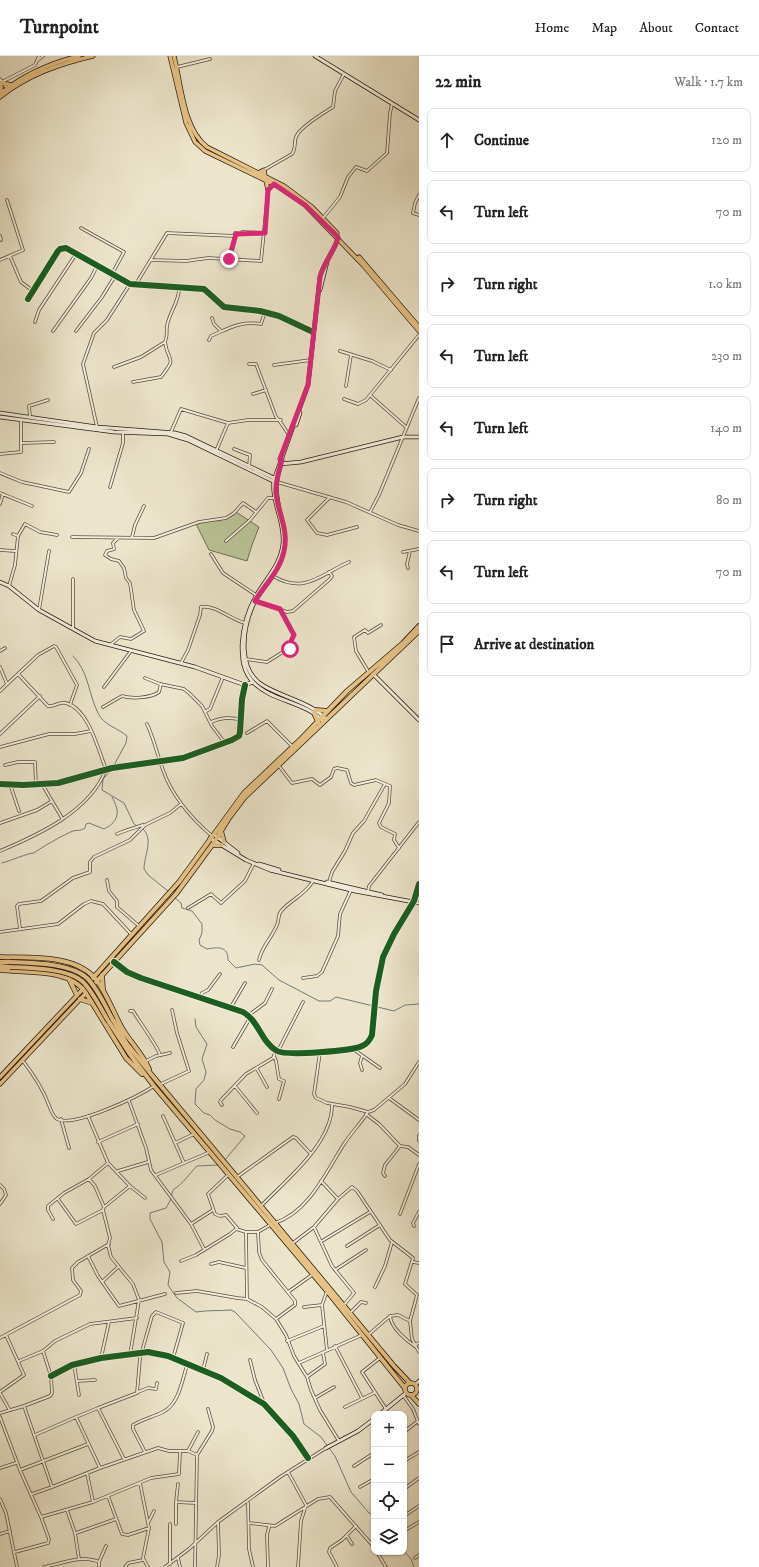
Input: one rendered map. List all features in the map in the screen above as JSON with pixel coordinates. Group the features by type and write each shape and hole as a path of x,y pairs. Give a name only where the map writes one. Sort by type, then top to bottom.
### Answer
{"highway":[{"path":"85,991 101,973 114,962 176,894 217,840 221,830 244,798 279,766 323,720 419,626"},
{"path":"105,996 102,986 101,973 172,890 244,793 323,720 328,711 419,631"},
{"path":"315,712 328,711"},
{"path":"315,712 323,720"},
{"path":"211,846 222,844 221,830"},
{"path":"0,957 47,959 72,964 86,971 95,979 123,1030 146,1061 149,1076"},
{"path":"0,962 66,968 79,972 86,977 96,990 111,1021 128,1044 154,1086 210,1152 236,1177 260,1206 272,1224"},
{"path":"0,966 10,964"},
{"path":"0,970 46,974 69,978 85,991 126,1058 160,1085 221,1163 228,1175 272,1224 344,1306 410,1383 415,1385 418,1392 411,1395 404,1394 404,1388 381,1357 312,1275 290,1245"},
{"path":"86,971 101,973"},
{"path":"69,978 77,995"},
{"path":"80,999 92,1003"},
{"path":"404,1388 410,1383"},
{"path":"411,1395 419,1404"}],"main road":[{"path":"7,90 12,85 47,66 79,56"},
{"path":"0,95 50,68 93,56"},
{"path":"170,56 186,123 195,142 205,151 266,181 277,184"},
{"path":"174,56 190,123 200,142 206,147 264,176 304,200 323,218 359,259"},
{"path":"315,56 419,120"},
{"path":"0,95 1,81 12,85"},
{"path":"258,173 264,170 264,176"},
{"path":"266,181 268,190 277,184"},
{"path":"283,187 305,205 363,263 419,331"},
{"path":"281,460 308,391 322,281 326,263 338,245 339,239"},
{"path":"315,712 266,690 253,682 246,671 242,656 245,623 256,595 276,568 282,548 282,530 274,498 276,480 289,435 307,388 320,277 325,262 339,239"},
{"path":"338,245 345,245"},
{"path":"377,280 419,327"},
{"path":"0,413 97,428"},
{"path":"0,417 121,431 168,434 184,438 276,480"},
{"path":"121,431 171,432 186,436 276,480"},
{"path":"280,464 403,437 419,437"},
{"path":"281,460 289,463"},
{"path":"280,464 276,472 276,494 286,540 282,559 273,576 255,601 247,625 245,658 249,670 259,683 315,712 323,720"},
{"path":"268,476 276,472"},
{"path":"0,582 9,586 38,610 90,639 109,646 181,663 245,685 253,682"},
{"path":"371,673 419,720"},
{"path":"212,836 222,844 254,863 270,870 351,890 419,902"},
{"path":"222,844 263,865 414,902"},
{"path":"114,962 126,972 141,978 232,1007 250,1016 265,1038 277,1051 320,1052 353,1048 364,1045 371,1038 374,1005 383,957 394,934 414,902 419,884"},
{"path":"0,1077 77,995 85,991"},
{"path":"0,1084 80,999 85,991"},
{"path":"415,1385 419,1381"},
{"path":"384,1411 404,1394"},
{"path":"326,1448 371,1421"}],"street":[{"path":"7,90 1,81 35,65 39,56"},
{"path":"37,60 43,56"},
{"path":"176,68 210,59"},
{"path":"264,170 291,155 295,149 295,140 298,134 320,115 333,107 335,91 344,74"},
{"path":"323,218 340,197 348,177 356,167 367,171 387,154 392,104"},
{"path":"151,260 229,259 261,261 265,233 268,190"},
{"path":"419,195 415,203 413,213 419,216"},
{"path":"0,260 22,251 23,248 7,200"},
{"path":"81,228 124,252 112,274"},
{"path":"136,284 167,233 235,236 236,234 241,234 242,232 265,233"},
{"path":"0,236 1,240"},
{"path":"229,259 235,236"},
{"path":"28,299 60,249 66,248 130,284 204,289 224,307 266,312 284,318 314,332"},
{"path":"35,322 39,310 76,254"},
{"path":"10,256 21,282 33,291"},
{"path":"53,331 91,278 97,266"},
{"path":"76,332 102,297 115,276"},
{"path":"97,428 83,364 94,333 107,320 130,284"},
{"path":"114,367 141,357 165,342 168,334 167,324 179,294 179,288"},
{"path":"209,340 210,336 243,322 261,324 266,312"},
{"path":"212,318 214,324 221,331"},
{"path":"344,399 362,403 371,396 419,335"},
{"path":"133,382 161,377 172,361 165,342"},
{"path":"340,351 372,361 391,370"},
{"path":"346,386 351,355"},
{"path":"274,365 311,360"},
{"path":"249,364 256,364 276,416 281,420 283,428 289,435"},
{"path":"253,394 266,390"},
{"path":"371,396 406,428"},
{"path":"370,512 380,495 419,398"},
{"path":"30,417 29,406 48,400"},
{"path":"171,432 181,409 228,422 248,420 281,420"},
{"path":"0,454 20,452 22,443 21,419"},
{"path":"216,451 228,422"},
{"path":"110,486 122,442 121,431"},
{"path":"22,443 54,442"},
{"path":"0,473 22,482 69,492 81,473 89,449"},
{"path":"234,449 250,454 249,467"},
{"path":"276,480 329,498 346,502 398,525 419,531"},
{"path":"0,504 1,493 32,506"},
{"path":"226,541 268,498 274,498"},
{"path":"329,498 307,520 317,533 327,535 357,527"},
{"path":"72,537 154,538 213,518 226,518 234,513 243,503 256,512"},
{"path":"132,537 135,524 144,506"},
{"path":"9,586 13,573 18,536 25,524 40,532 57,535"},
{"path":"13,534 18,536"},
{"path":"109,646 120,638 131,639 144,632 134,610 130,583 126,578 124,568 119,561 111,559 105,554 107,551 114,548 113,543 118,538 123,537"},
{"path":"403,552 419,549"},
{"path":"0,550 15,551"},
{"path":"38,610 49,551"},
{"path":"408,568 407,564 410,551"},
{"path":"211,554 223,573 256,595"},
{"path":"273,576 284,581 304,583 317,580 349,562"},
{"path":"255,601 280,609 293,611 330,579 332,576 329,572"},
{"path":"73,579 73,629"},
{"path":"181,663 188,650 200,616 201,607 208,606 236,621 245,623"},
{"path":"245,658 267,662 290,649 291,641 294,635 280,609"},
{"path":"371,673 356,651 354,637 356,634 365,630 368,633 381,626"},
{"path":"0,691 38,655 51,647 56,648 77,685 70,705"},
{"path":"0,651 5,648"},
{"path":"104,687 131,651"},
{"path":"0,667 7,684"},
{"path":"0,851 35,836 88,799 97,787 106,769 85,718 70,705 61,702 48,706 18,674"},
{"path":"206,711 210,709 223,677"},
{"path":"145,678 161,684 184,689 199,702 206,711 210,723 225,743"},
{"path":"102,707 122,696 132,698 156,694 159,692 161,684"},
{"path":"0,784 42,784 58,782 106,769 183,758 225,743 239,736 242,720 242,699 245,685"},
{"path":"0,734 40,696"},
{"path":"210,723 220,718 228,717 242,720"},
{"path":"247,732 269,722 293,747"},
{"path":"147,724 153,737 164,773 181,804 196,822 212,836"},
{"path":"0,746 43,735 75,734 91,731"},
{"path":"5,764 35,762 36,784"},
{"path":"279,766 292,782 312,779 320,785 331,777 334,769 338,768 347,770 351,783 354,785 376,780 386,784 391,788 390,796 386,810 378,823 381,827 395,834 394,840 399,848"},
{"path":"10,784 18,811"},
{"path":"42,784 62,818"},
{"path":"329,882 332,872 345,851 353,833 364,822 386,784"},
{"path":"0,823 37,810 52,801"},
{"path":"20,929 19,904 41,901 73,878 90,872 92,858 130,840 136,830 170,813 181,804"},
{"path":"368,891 368,886 419,822"},
{"path":"116,834 128,829 136,830"},
{"path":"188,908 211,894 221,903 245,880 254,863"},
{"path":"107,880 109,891 117,901 117,907 140,927"},
{"path":"259,960 261,950 278,922 280,911 295,897 309,888 313,881"},
{"path":"303,978 318,976 322,972 338,936 340,914 351,890"},
{"path":"0,932 20,929 26,930 58,924 91,901 103,904 132,935"},
{"path":"200,997 202,993 208,990 220,974"},
{"path":"232,1007 245,983"},
{"path":"233,1047 250,1016 265,1004 272,989"},
{"path":"222,1104 220,1102 221,1100 246,1074 274,1056 303,1002"},
{"path":"160,1085 190,1071 177,1033 172,1010"},
{"path":"130,1011 133,1011 145,1032 158,1049 160,1055"},
{"path":"353,1048 380,1068"},
{"path":"320,1052 314,1094 318,1100 332,1104 350,1106 367,1113 400,1146 408,1146 419,1155"},
{"path":"146,1061 149,1058 170,1053"},
{"path":"274,1056 279,1079 284,1081 279,1099"},
{"path":"362,1056 360,1063 362,1070"},
{"path":"23,1060 44,1092 54,1116 61,1120 88,1116 129,1101 154,1086"},
{"path":"228,1175 207,1193 213,1210 218,1216 226,1215 238,1229 246,1232 258,1232 290,1216 308,1199 367,1113 378,1108 405,1084 419,1062"},
{"path":"257,1068 267,1087"},
{"path":"235,1086 257,1114"},
{"path":"389,1098 419,1120"},
{"path":"129,1101 146,1148 151,1170 191,1224 204,1249"},
{"path":"260,1206 306,1160 326,1131 331,1119 332,1104"},
{"path":"88,1116 108,1163 118,1171 130,1186 144,1198"},
{"path":"163,1116 184,1163"},
{"path":"61,1120 69,1148"},
{"path":"98,1142 138,1124"},
{"path":"175,1143 195,1134"},
{"path":"419,1135 419,1140"},
{"path":"236,1177 293,1136 310,1153"},
{"path":"385,1176 383,1173 386,1165 400,1146"},
{"path":"156,1175 210,1152"},
{"path":"118,1171 148,1162"},
{"path":"53,1219 47,1208 108,1163"},
{"path":"400,1214 419,1164"},
{"path":"89,1178 95,1186 104,1207"},
{"path":"321,1181 338,1199"},
{"path":"0,1185 4,1189 6,1195 0,1204"},
{"path":"130,1186 104,1207 103,1210 110,1238 109,1244 111,1257 118,1268 133,1284 139,1300 130,1356"},
{"path":"290,1245 314,1227 338,1199 352,1187 371,1211 392,1242 412,1257 413,1262 405,1284 418,1295 410,1321 412,1339 419,1352"},
{"path":"58,1199 76,1224 103,1210"},
{"path":"191,1224 213,1210"},
{"path":"322,1241 371,1211"},
{"path":"414,1226 413,1223 419,1212"},
{"path":"347,1246 380,1225"},
{"path":"314,1227 335,1270 354,1293 344,1306"},
{"path":"181,1261 238,1229"},
{"path":"246,1232 247,1299"},
{"path":"258,1232 259,1252 262,1260 295,1301 294,1305 276,1319"},
{"path":"375,1288 385,1266 392,1242"},
{"path":"0,1338 80,1295 81,1292 73,1280 72,1268 88,1256 109,1244"},
{"path":"335,1270 366,1250"},
{"path":"88,1256 102,1282 119,1306 165,1294"},
{"path":"211,1264 219,1262 246,1268"},
{"path":"413,1262 419,1263"},
{"path":"102,1282 118,1268"},
{"path":"288,1292 312,1275"},
{"path":"176,1293 197,1290 247,1299 262,1307 276,1319 307,1377 315,1398 339,1441"},
{"path":"327,1291 322,1305 328,1350"},
{"path":"350,1313 361,1302 366,1304"},
{"path":"304,1307 322,1305"},
{"path":"137,1392 140,1358 143,1353 153,1313 158,1312 183,1323 173,1358"},
{"path":"368,1335 390,1316 398,1315 410,1321"},
{"path":"390,1316 392,1323 408,1342 416,1347"},
{"path":"19,1361 43,1350 55,1341 90,1324 137,1318"},
{"path":"101,1358 109,1322"},
{"path":"288,1341 324,1326"},
{"path":"299,1363 363,1334"},
{"path":"6,1335 24,1372 23,1377 0,1392 9,1410"},
{"path":"416,1347 419,1343"},
{"path":"335,1346 362,1398"},
{"path":"0,1413 50,1396 53,1388 43,1350"},
{"path":"51,1376 74,1364 101,1358 130,1356 143,1353 156,1353 173,1358 221,1378 264,1404 289,1432 308,1458"},
{"path":"307,1377 325,1366 326,1362 323,1353"},
{"path":"202,1371 207,1354"},
{"path":"381,1357 362,1372 374,1393 386,1409"},
{"path":"250,1360 255,1380 262,1394 264,1404"},
{"path":"74,1364 79,1395"},
{"path":"145,1452 134,1432 133,1425 164,1412 172,1405 178,1394 187,1365"},
{"path":"77,1381 95,1380"},
{"path":"35,1435 137,1392 148,1388 156,1389 157,1383"},
{"path":"315,1398 334,1387"},
{"path":"346,1407 374,1393"},
{"path":"404,1394 413,1409 418,1423 407,1430"},
{"path":"24,1406 52,1487"},
{"path":"98,1408 124,1459"},
{"path":"195,1567 197,1455 213,1427 208,1409"},
{"path":"0,1417 16,1463 32,1494 49,1539 48,1542 15,1552"},
{"path":"76,1417 100,1468"},
{"path":"188,1451 198,1432"},
{"path":"20,1470 88,1444"},
{"path":"32,1494 124,1459 158,1448 180,1452 188,1451 197,1455"},
{"path":"166,1567 218,1522 308,1458 326,1448"},
{"path":"41,1517 93,1502 155,1476 179,1474 180,1452"},
{"path":"407,1459 419,1452"},
{"path":"354,1466 371,1455"},
{"path":"0,1468 16,1463"},
{"path":"288,1472 306,1506 301,1521 298,1567"},
{"path":"87,1473 93,1502"},
{"path":"407,1487 419,1478"},
{"path":"360,1487 371,1481"},
{"path":"140,1483 150,1528 143,1560 148,1567"},
{"path":"176,1524 178,1484"},
{"path":"108,1496 122,1534 125,1535 150,1528"},
{"path":"249,1522 269,1527 281,1523 318,1499 330,1497 371,1544"},
{"path":"0,1500 10,1531 17,1567"},
{"path":"176,1502 196,1503"},
{"path":"248,1502 249,1549 252,1567"},
{"path":"407,1514 419,1506"},
{"path":"67,1510 75,1533 79,1559"},
{"path":"148,1523 154,1511"},
{"path":"75,1533 116,1519"},
{"path":"217,1567 219,1555 218,1522"},
{"path":"407,1529 419,1522"},
{"path":"170,1524 170,1564"},
{"path":"337,1567 329,1552 330,1548 347,1536 356,1526"},
{"path":"268,1567 267,1535 269,1527"},
{"path":"0,1534 10,1531"},
{"path":"347,1536 352,1544"},
{"path":"99,1567 99,1562 106,1546"},
{"path":"379,1555 386,1567"},
{"path":"415,1558 419,1555"},
{"path":"178,1558 180,1567"},
{"path":"44,1567 60,1566 79,1559 92,1559 99,1562"},
{"path":"125,1567 128,1564 143,1560"}],"green space":[{"path":"236,512 259,527 247,561 209,550 196,524 211,520 219,521"}],"waterway":[{"path":"73,656 82,669 100,717 103,721 127,736 126,743 113,767"},
{"path":"112,769 103,779 102,790 124,803 134,824 140,828"},
{"path":"2,863 34,853 73,831 84,829 86,824 89,823 104,829 116,819 117,811 112,797"},
{"path":"143,829 148,838 148,848 144,869 148,875 168,891"},
{"path":"174,897 181,903 182,908 192,911 202,924 202,933 199,940 200,945 207,949 222,948 228,955 228,960 236,968 255,964 262,965 279,980 319,1001 330,1001 336,997 394,1011 405,1005 419,1004"},
{"path":"195,1019 196,1027 207,1044 202,1059 206,1072 204,1080 196,1089 195,1104 204,1113 210,1115 215,1120 230,1129 240,1132 245,1136 224,1161"},
{"path":"218,1165 197,1166 183,1182 173,1190 166,1208 150,1213 150,1219 162,1242 164,1262 170,1272 168,1285 177,1298 196,1312 231,1310 235,1312 271,1350 283,1368 291,1389 299,1404 304,1424 321,1437 335,1456 351,1492 371,1514"},
{"path":"407,1554 411,1559 414,1567"}],"cycle path":[{"path":"28,299 58,251 66,248 130,284 204,289 224,307 260,311 279,316 313,332"},
{"path":"0,784 23,785 58,783 112,768 183,758 232,740 239,736 240,732 242,699 245,685"},
{"path":"114,962 127,972 141,978 243,1012 253,1021 267,1042 277,1051 305,1053 356,1048 365,1044 372,1035 376,991 383,957 394,934 414,901 419,884"},
{"path":"51,1376 72,1365 101,1358 148,1352 168,1356 221,1378 264,1404 293,1436 308,1458"}],"route":[{"path":"229,259 236,234 241,234 242,232 265,233 268,190 270,186 274,184 305,205 338,237 336,244 325,262 320,277 308,385 280,459 282,460 278,473 276,494 286,540 282,559 255,601 280,609 294,635 291,641 290,649"}]}
